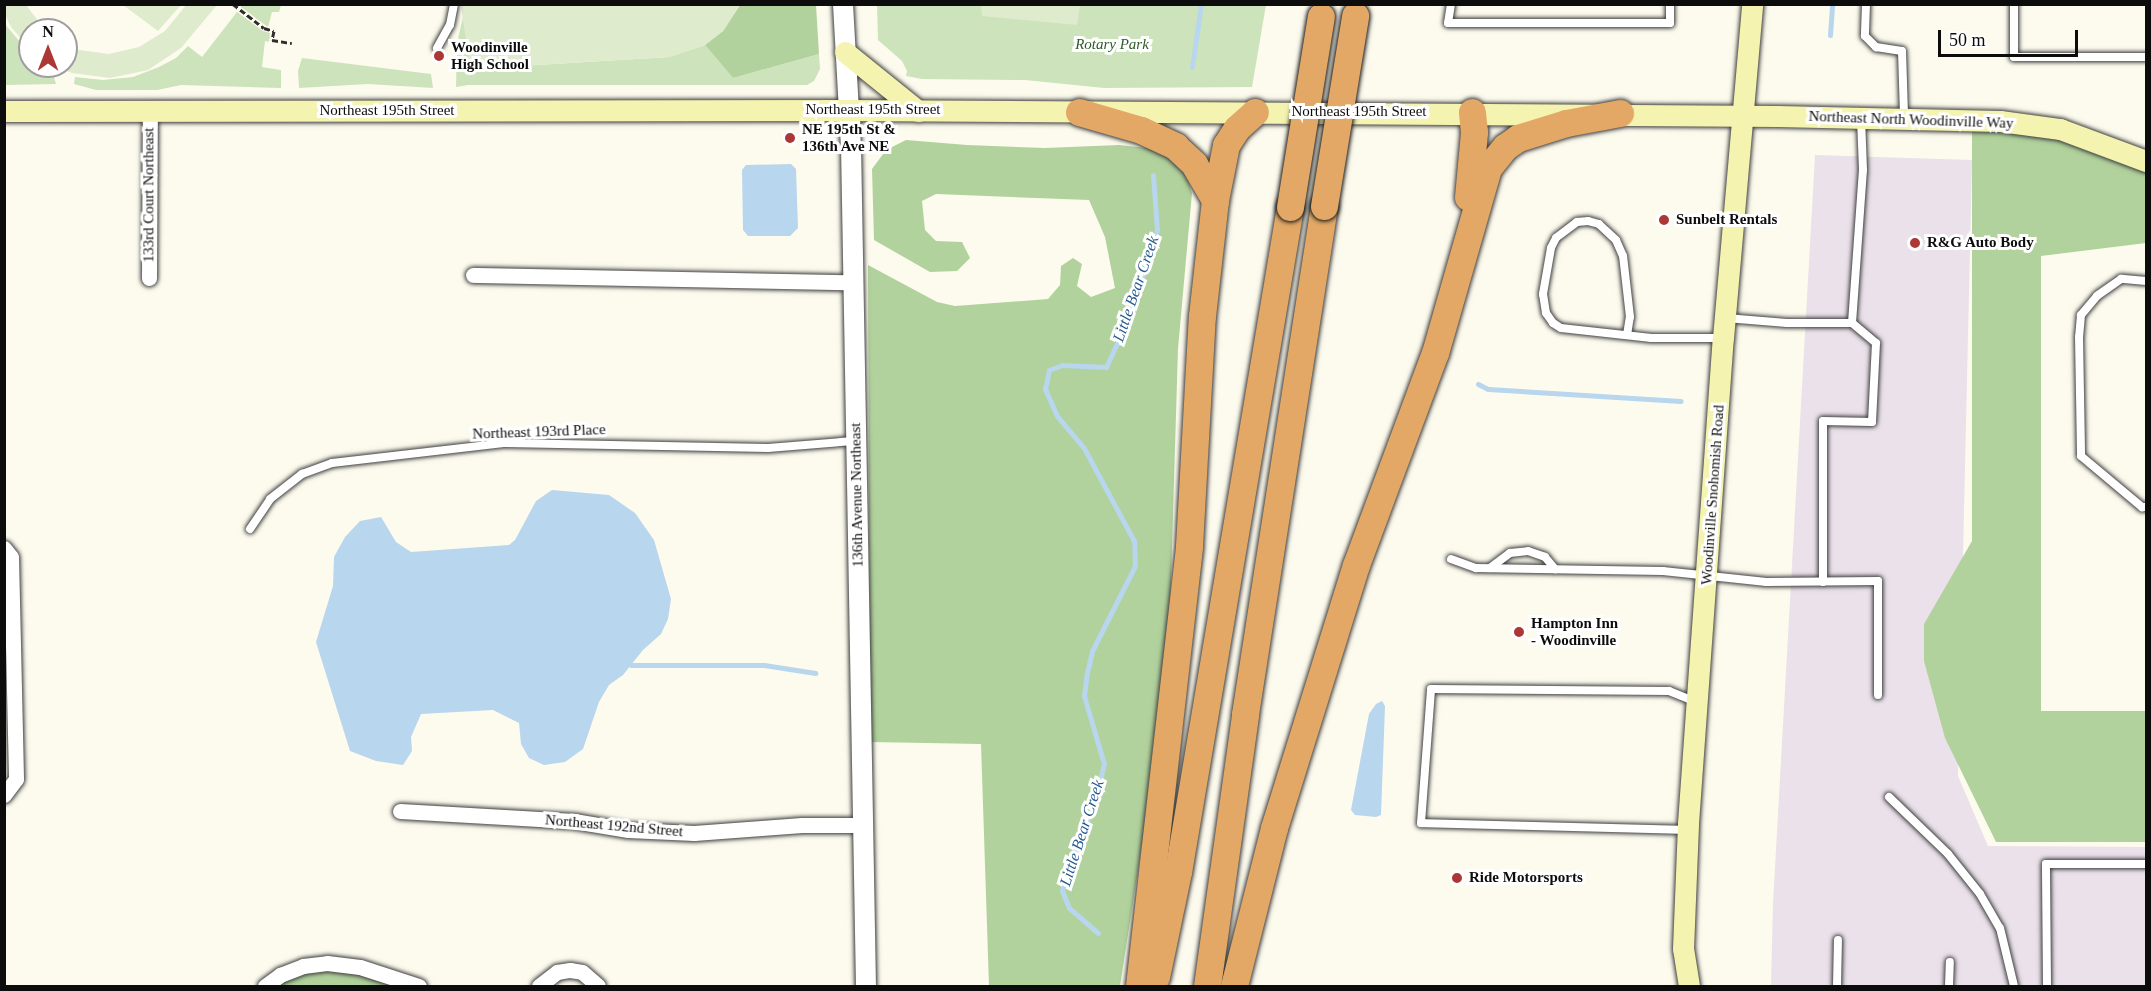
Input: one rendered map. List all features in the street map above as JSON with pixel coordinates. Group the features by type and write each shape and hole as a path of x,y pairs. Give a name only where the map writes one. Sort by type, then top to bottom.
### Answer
{"highway":[{"path":"1154,987 1180,860 1322,10"},
{"path":"1207,987 1245,714 1356,10"},
{"path":"1079,112 1141,130 1175,146 1194,164 1215,200"},
{"path":"1139,987 1189,546 1202,316 1215,200 1226,145 1237,128 1255,112"},
{"path":"1457,275 1468,198 1474,132 1472,112"},
{"path":"1234,987 1274,828 1334,633 1377,506 1435,353 1488,168 1505,147 1537,131 1620,113"}],"main road":[{"name":"Woodinville Snohomish Road","path":"1689,987 1683,949 1688,830 1724,328 1752,4"},
{"path":"845,52 918,111"},
{"name":"Northeast 195th Street","path":"4,111 847,110 1742,115"},
{"name":"Northeast North Woodinville Way","path":"1742,115 2000,121 2060,129 2146,161"}],"street":[{"name":"136th Avenue Northeast","path":"843,4 847,110 851,145 866,987"},
{"name":"133rd Court Northeast","path":"148,278 150,111"},
{"path":"473,275 852,282"},
{"path":"4,548 11,557 16,779 5,794"},
{"name":"Northeast 192nd Street","path":"400,811 574,821 628,830 694,833 802,825 863,825"},
{"path":"265,987 280,975 295,969 327,963 360,967 419,987"},
{"path":"539,987 557,972 570,970 582,972 592,978 598,987"}],"lane":[{"path":"437,48 450,25 454,4"},
{"path":"1451,4 1448,23 1670,23 1670,4"},
{"path":"1866,4 1865,36 1876,47 1902,51 1904,119"},
{"path":"2014,4 2014,57 2146,57"},
{"path":"1852,322 1863,170 1861,118"},
{"path":"1628,335 1630,317 1623,256 1616,240 1599,224 1588,221 1577,222 1556,238 1551,248 1543,294 1546,313 1561,327 1651,338 1724,328 1852,322 1876,343 1872,422 1823,421 1823,582"},
{"path":"2146,280 2121,279 2097,296 2080,315 2079,336 2080,456 2142,507 2146,507"},
{"name":"Northeast 193rd Place","path":"250,529 270,499 302,474 343,461 507,443 768,448 856,441"},
{"path":"1490,568 1510,553 1528,551 1545,557 1555,569"},
{"path":"1450,559 1476,568 1663,571 1766,582 1878,581 1878,695"},
{"path":"1688,830 1647,827 1421,823 1431,689 1669,691 1698,702"},
{"path":"1889,797 1948,854 1980,894 2000,928 2014,987"},
{"path":"2048,987 2046,864 2146,864"},
{"path":"1837,987 1838,940"},
{"path":"1949,987 1950,962"}],"path":[{"path":"233,4 264,28 274,31 272,40 292,43"}],"shaded area":[{"path":"1815,155 1972,160 1958,776 1988,846 2146,847 2146,986 1771,986 1773,903"}],"green space":[{"path":"187,4 217,5 181,48 148,70 110,78 78,74 78,50 109,54 139,47 165,31"},
{"path":"242,4 281,5 279,12 272,12 268,27 241,7"},
{"path":"461,4 740,5 723,31 705,45 669,57 470,69"},
{"path":"981,4 1080,5 1077,25 982,16"},
{"path":"4,5 26,5 36,18 18,18 18,35 5,15"},
{"path":"123,5 181,5 158,31"},
{"path":"740,5 816,5 819,54 733,78 705,45 723,31"},
{"name":"Rotary Park","path":"877,5 1266,5 1252,87 1104,88 1025,80 922,79 906,76 907,71 902,61 878,40"},
{"path":"237,12 263,31 270,33 269,42 265,41 262,67 281,70 281,88 181,85 157,90 96,90 74,84 75,78 78,77 103,80 133,77 176,58 188,46 202,57"},
{"path":"463,17 471,69 669,57 705,45 733,78 819,54 820,69 814,81 807,85 468,85 456,87 457,43"},
{"path":"5,24 18,40 18,78 54,78 56,84 5,85"},
{"path":"302,58 431,74 433,88 368,84 299,88 298,71"},
{"path":"1972,120 2000,121 2146,161 2146,243 2041,256 2041,711 2146,711 2146,842 1996,842 1945,738 1924,661 1924,624 1972,541"},
{"path":"906,140 1045,148 1119,145 1147,148 1170,157 1185,171 1192,193 1178,349 1170,613 1156,754 1120,986 989,986 981,744 870,742 868,265 937,302 955,306 1048,299 1060,285 1061,266 1073,258 1082,264 1077,286 1091,297 1115,288 1105,237 1089,200 936,194 922,201 925,230 936,241 962,242 970,258 957,271 930,272 874,240 872,169 886,150"},
{"path":"327,963 419,986 265,986"}],"water":[{"path":"791,164 796,169 798,228 790,236 748,236 743,230 742,170 746,165"},
{"path":"552,490 609,495 635,513 654,540 671,599 668,619 661,634 643,650 623,675 609,685 599,702 583,749 565,762 544,765 529,758 521,744 519,723 493,710 421,714 411,737 412,751 403,765 376,761 350,751 316,642 333,586 334,557 345,537 360,521 381,517 396,542 411,552 509,545 515,540 536,501"},
{"path":"1382,701 1385,706 1381,815 1376,817 1355,815 1351,810 1369,714 1376,704"}],"waterway":[{"name":"Little Bear Creek","path":"1192,67 1201,4"},
{"path":"1830,35 1832,4"},
{"name":"Little Bear Creek","path":"1098,933 1069,908 1062,891 1065,875 1095,802 1104,764 1084,696 1087,673 1092,651 1135,566 1134,541 1084,448 1057,416 1045,389 1049,370 1062,365 1106,367 1130,315 1157,230 1153,175"},
{"path":"1478,384 1488,389 1681,401"},
{"path":"631,665 764,665 815,673"}],"place":[{"name":"Woodinville High School","path":"439,56"},
{"name":"NE 195th St & 136th Ave NE","path":"790,138"},
{"name":"Sunbelt Rentals","path":"1664,220"},
{"name":"R&G Auto Body","path":"1915,243"},
{"name":"Hampton Inn - Woodinville","path":"1519,632"},
{"name":"Ride Motorsports","path":"1457,878"}]}
